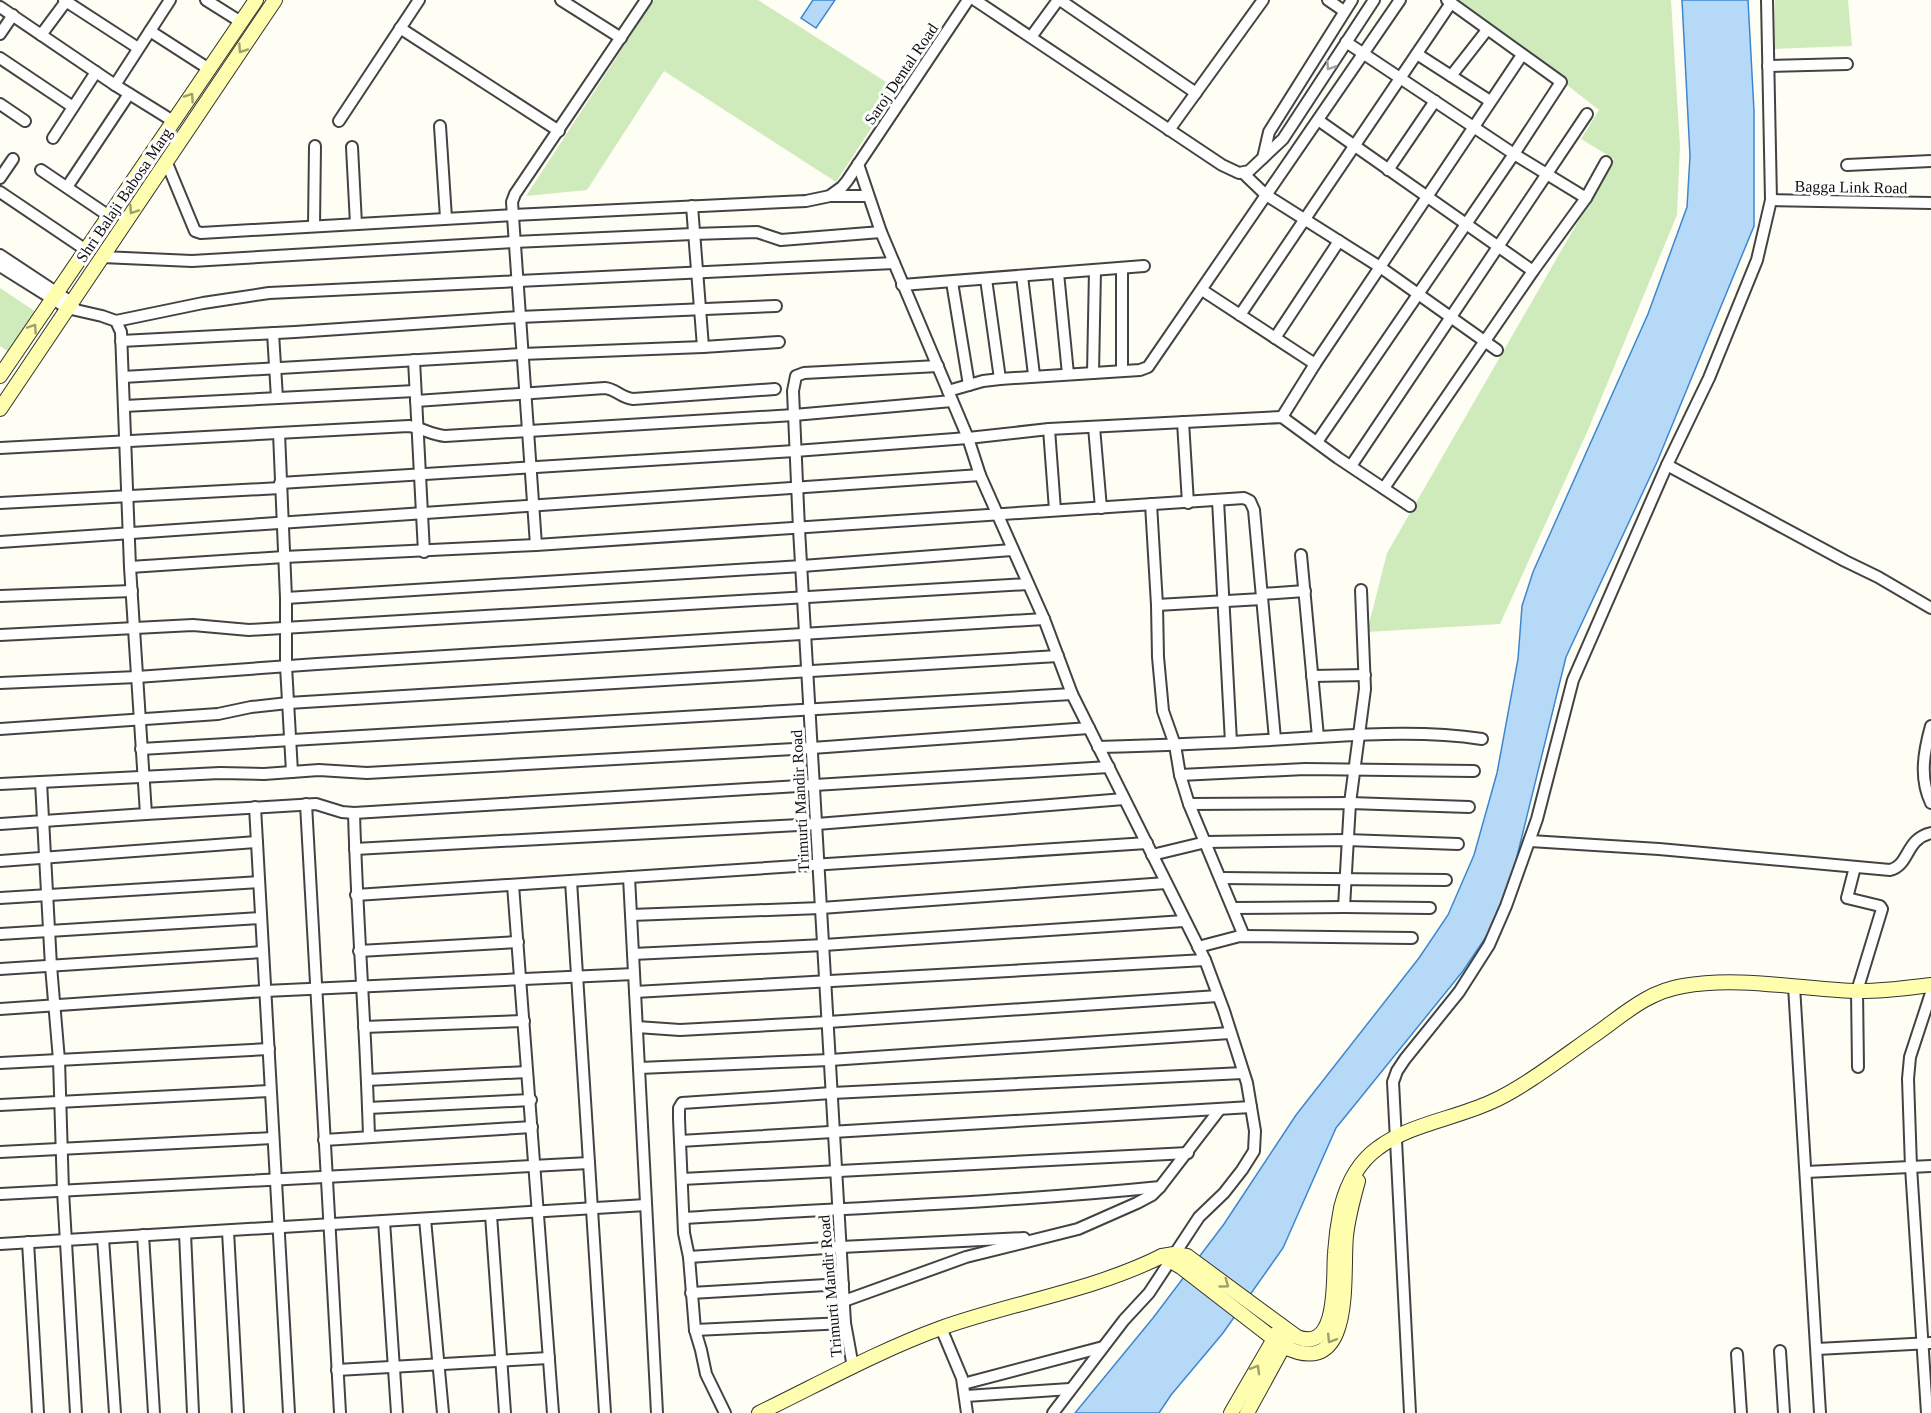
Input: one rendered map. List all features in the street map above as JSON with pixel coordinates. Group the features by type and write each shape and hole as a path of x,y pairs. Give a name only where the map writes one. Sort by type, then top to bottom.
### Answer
{"street":[{"path":"41,35 65,0 138,48"},
{"path":"115,85 170,0"},
{"path":"206,0 242,22"},
{"name":"Shri Balaji Babosa Marg","path":"1,372 256,0"},
{"name":"Shri Balaji Babosa Marg","path":"0,408 10,386 71,307 102,257 275,0"},
{"path":"339,121 419,0"},
{"path":"561,0 621,38"},
{"path":"536,545 512,202 515,194 646,0"},
{"name":"Saroj Dental Road","path":"830,196 842,187 968,0"},
{"path":"975,0 1222,165 1243,173 1266,195 1380,267 1497,351"},
{"path":"1031,37 1059,0 1196,93"},
{"path":"1328,0 1344,11"},
{"path":"1263,158 1269,132 1352,0"},
{"path":"1243,173 1255,167 1284,139 1374,0"},
{"path":"0,448 395,426 417,428 445,436 794,415 950,396 969,385 1000,379 1034,375 1140,370 1148,367 1400,0"},
{"path":"1410,1413 1393,1082 1397,1071 1477,967 1490,945 1530,841 1574,681 1667,465 1709,378 1757,260 1772,200 1767,0"},
{"path":"1240,315 1417,54 1449,1 1561,82 1317,442"},
{"path":"1169,130 1257,2"},
{"path":"0,7 115,85 174,121"},
{"path":"0,34 13,15"},
{"path":"400,28 559,131"},
{"path":"1451,76 1487,30"},
{"path":"150,31 209,69"},
{"path":"1346,42 1546,175 1586,198"},
{"path":"1417,54 1490,101"},
{"path":"1282,417 1522,55"},
{"path":"0,58 73,107"},
{"path":"1768,66 1847,64"},
{"path":"53,138 96,72"},
{"path":"67,187 129,94"},
{"path":"1388,170 1435,101"},
{"path":"0,104 25,121"},
{"path":"1351,466 1587,114"},
{"path":"1318,120 1533,271"},
{"path":"440,126 446,218"},
{"path":"314,226 315,146"},
{"path":"352,147 356,224"},
{"path":"0,178 13,159"},
{"path":"166,161 195,231 201,233 446,218 806,201 830,196 868,195"},
{"path":"1847,165 1931,161"},
{"path":"1384,488 1586,198 1606,162"},
{"path":"858,164 902,285 968,438 980,475 1044,619 1072,694 1205,960 1243,1073 1255,1131 1254,1151 1242,1170 1199,1217 1175,1259 1053,1413"},
{"path":"41,170 109,216"},
{"path":"0,192 86,250"},
{"name":"Bagga Link Road","path":"1772,200 1931,203"},
{"path":"692,206 703,347"},
{"path":"102,257 192,261 693,234 757,232 781,240 881,232"},
{"path":"1275,338 1339,242"},
{"path":"0,255 71,307 116,321 203,303 269,293 894,263"},
{"path":"0,266 55,296"},
{"path":"902,285 1144,266"},
{"path":"1122,268 1122,370"},
{"path":"1093,373 1095,270"},
{"path":"1058,273 1068,374"},
{"path":"1022,276 1034,375"},
{"path":"986,279 1000,379"},
{"path":"952,282 969,385"},
{"path":"1202,290 1315,364"},
{"path":"121,341 519,317 776,306"},
{"path":"116,321 121,332 130,567 146,814"},
{"path":"273,333 277,398"},
{"path":"123,377 779,342"},
{"path":"414,360 424,514 424,552"},
{"name":"Trimurti Mandir Road","path":"853,1367 845,1323 799,529 794,381 798,374 938,366"},
{"path":"1,372 10,386"},
{"path":"124,406 277,398 525,393 604,388 616,390 622,397 633,399 775,390"},
{"path":"0,503 128,497 421,474 795,451 968,438 1049,429 1282,417 1410,506"},
{"path":"1183,422 1188,503"},
{"path":"1094,427 1101,508"},
{"path":"1049,429 1055,510"},
{"path":"279,433 286,598 286,666 292,772"},
{"path":"1667,465 1845,561 1883,579 1931,608"},
{"path":"0,542 980,475"},
{"path":"130,567 799,529 997,513 1244,498 1254,510 1275,739"},
{"path":"1218,500 1231,742"},
{"path":"1151,504 1163,711 1175,745 1180,775 1189,804 1244,936"},
{"path":"286,598 802,566 1012,550"},
{"path":"1301,555 1318,737"},
{"path":"0,635 193,625 249,630 1028,584"},
{"path":"1344,907 1350,803 1365,675 1361,590"},
{"path":"0,596 132,591"},
{"path":"1158,605 1222,601 1305,591"},
{"path":"0,683 137,677 1044,619"},
{"path":"0,729 218,714 288,703 1058,656"},
{"path":"1312,676 1365,675"},
{"path":"141,749 1072,694"},
{"path":"1931,726 1924,760 1924,780 1931,803"},
{"path":"0,784 319,770 367,774 812,748 1089,728"},
{"path":"1098,747 1175,745 1358,734 1429,733 1482,739"},
{"path":"0,824 306,804 316,804 354,813 1108,767"},
{"path":"1180,775 1354,769 1474,771"},
{"path":"41,782 51,966 59,1060 63,1191 76,1413"},
{"path":"355,849 817,824 1124,799"},
{"path":"1189,804 1350,803 1469,807"},
{"path":"306,804 340,1413"},
{"path":"255,807 289,1413"},
{"path":"354,813 369,1137"},
{"path":"1530,841 1659,849 1890,870 1896,869 1917,838 1931,833"},
{"path":"1152,855 1206,842 1347,840 1458,844"},
{"path":"0,861 257,842"},
{"path":"356,895 1147,843"},
{"path":"1856,867 1847,898 1880,906 1882,909 1857,991 1858,1067"},
{"path":"629,877 657,1413"},
{"path":"1221,878 1446,880"},
{"path":"571,881 605,1413"},
{"path":"0,898 259,882"},
{"path":"631,915 821,908 1166,883"},
{"path":"513,885 553,1413"},
{"path":"1233,908 1430,908"},
{"path":"0,934 261,918"},
{"path":"633,954 824,945 1184,921"},
{"path":"1198,947 1226,938 1244,936 1412,938"},
{"path":"359,951 518,942"},
{"path":"0,969 263,952"},
{"path":"635,992 1205,960"},
{"path":"0,1009 265,991 634,974"},
{"path":"759,1413 782,1407 853,1367 941,1328 1175,1259 1303,1339 1316,1337 1327,1323 1334,1299 1334,1256 1341,1208 1348,1184 1354,1172 1377,1149 1396,1137 1492,1102 1594,1035 1636,1004 1680,986 1712,983 1857,991 1931,985"},
{"path":"1794,986 1820,1413"},
{"path":"1927,1413 1927,1344 1911,1167 1908,1079 1910,1057 1931,993"},
{"path":"637,1027 680,1030 1218,996"},
{"path":"364,1027 524,1021"},
{"path":"639,1068 830,1060 1230,1033"},
{"path":"0,1063 269,1049"},
{"path":"368,1080 527,1072"},
{"path":"725,1413 706,1374 695,1330 689,1257 684,1233 679,1108 682,1103 832,1093 1243,1073"},
{"path":"0,1105 270,1091"},
{"path":"368,1108 531,1100"},
{"path":"680,1141 1251,1107"},
{"path":"844,1301 966,1257 1078,1229 1152,1195 1188,1154 1220,1109"},
{"path":"324,1140 532,1127"},
{"path":"0,1152 273,1138"},
{"path":"682,1179 1188,1154"},
{"path":"1175,1259 1278,1342 1305,1355 1316,1354 1330,1343 1342,1314 1345,1294 1346,1234 1366,1160"},
{"path":"0,1194 589,1163"},
{"path":"1806,1172 1931,1166"},
{"path":"685,1218 1071,1196 1160,1187"},
{"path":"0,1244 646,1205"},
{"path":"491,1215 505,1413"},
{"path":"425,1219 443,1413"},
{"path":"384,1221 397,1413"},
{"path":"228,1231 238,1413"},
{"path":"185,1233 194,1413"},
{"path":"143,1235 153,1413"},
{"path":"689,1257 1053,1237"},
{"path":"104,1238 115,1413"},
{"path":"28,1242 38,1413"},
{"path":"691,1293 843,1284"},
{"path":"695,1330 845,1323"},
{"path":"941,1328 963,1384 967,1413"},
{"path":"1231,1413 1286,1329"},
{"path":"1246,1413 1278,1342"},
{"path":"1816,1349 1927,1344"},
{"path":"963,1384 1103,1347"},
{"path":"1780,1351 1784,1413"},
{"path":"1737,1354 1742,1413"},
{"path":"337,1370 549,1358"},
{"path":"966,1396 1070,1389"}],"green space":[{"path":"654,0 758,0 897,89 836,182 664,71 587,190 526,196"},
{"path":"1458,0 1671,0 1680,146 1677,215 1588,430 1500,624 1367,632 1387,553 1614,159 1581,139 1599,110"},
{"path":"1775,0 1848,0 1852,46 1774,49"},
{"path":"0,288 36,312 9,352 0,346"}],"water":[{"path":"813,0 835,0 816,28 801,18"},
{"path":"1682,0 1748,0 1754,111 1754,226 1657,462 1566,657 1512,877 1492,928 1463,971 1336,1128 1283,1248 1223,1333 1171,1395 1159,1413 1075,1413 1153,1318 1224,1224 1296,1115 1419,958 1448,915 1474,855 1497,773 1518,659 1522,606 1533,572 1648,314 1687,207 1690,156"}]}
